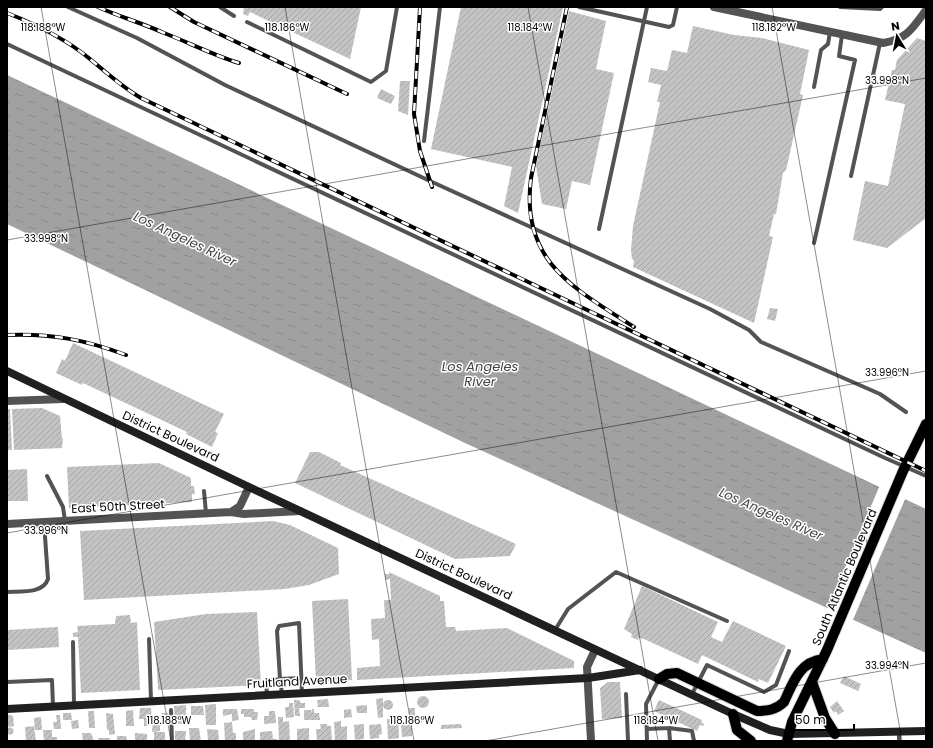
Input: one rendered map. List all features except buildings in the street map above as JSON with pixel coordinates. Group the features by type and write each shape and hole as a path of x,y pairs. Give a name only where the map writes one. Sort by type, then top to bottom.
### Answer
{"main road":[{"name":"District Boulevard","path":"8,373 595,650 788,738 835,734 926,731"},
{"name":"South Atlantic Boulevard","path":"788,738 792,722 829,647 904,468 924,430"},
{"path":"659,679 672,673 757,711 766,711 780,706 784,702 803,667 815,660 823,659"},
{"name":"Fruitland Avenue","path":"7,709 588,678 640,670"},
{"path":"812,682 825,718 835,734"},
{"path":"733,714 737,730 751,741"}],"street":[{"path":"719,7 880,43 897,41 910,32 926,11"},
{"path":"7,401 63,398"},
{"path":"230,512 240,506 249,487"},
{"name":"East 50th Street","path":"7,524 206,513 230,512 239,514 300,511"},
{"path":"591,741 588,667 595,650"}],"lane":[{"path":"68,7 137,38 225,84 429,180 710,309 749,330 761,342 874,391 906,412"},
{"path":"220,7 234,16"},
{"path":"247,22 371,82 386,71 397,7"},
{"path":"424,141 440,7"},
{"path":"578,7 672,26 677,7"},
{"path":"599,229 647,7"},
{"path":"840,7 882,7"},
{"path":"814,87 821,50 828,44 830,32"},
{"path":"814,243 855,60 839,56 842,35"},
{"path":"851,176 880,43"},
{"path":"7,44 904,468 926,476"},
{"path":"47,476 63,507 65,521"},
{"path":"204,491 206,513"},
{"path":"7,592 38,590 46,584 48,579 44,522"},
{"path":"555,630 568,609 616,572 728,621"},
{"path":"282,694 277,631 279,626 299,623 302,693"},
{"path":"149,639 151,701"},
{"path":"72,642 74,705"},
{"path":"692,695 707,665 764,692 776,685 789,651"},
{"path":"267,695 266,681 301,678"},
{"path":"647,741 646,704 659,679"},
{"path":"7,682 52,680 52,706"},
{"path":"626,694 628,741"},
{"path":"171,710 172,741"},
{"path":"647,729 669,728 692,731 694,741"},
{"path":"669,728 670,741"},
{"path":"899,732 899,741"}],"water":[{"name":"Los Angeles River","path":"7,75 926,509 926,653 465,443 7,224"}],"pier":[{"path":"880,485 906,497 852,622 827,610"}],"railway":[{"path":"98,7 239,63"},
{"path":"170,7 194,22 347,94"},
{"path":"420,7 414,114 420,151 432,187"},
{"path":"567,7 531,178 530,207 534,231 543,252 556,269 572,285 634,327"},
{"path":"7,13 39,27 71,45 121,85 141,98 926,471"},
{"path":"7,335 53,336 97,345 126,355"}]}
